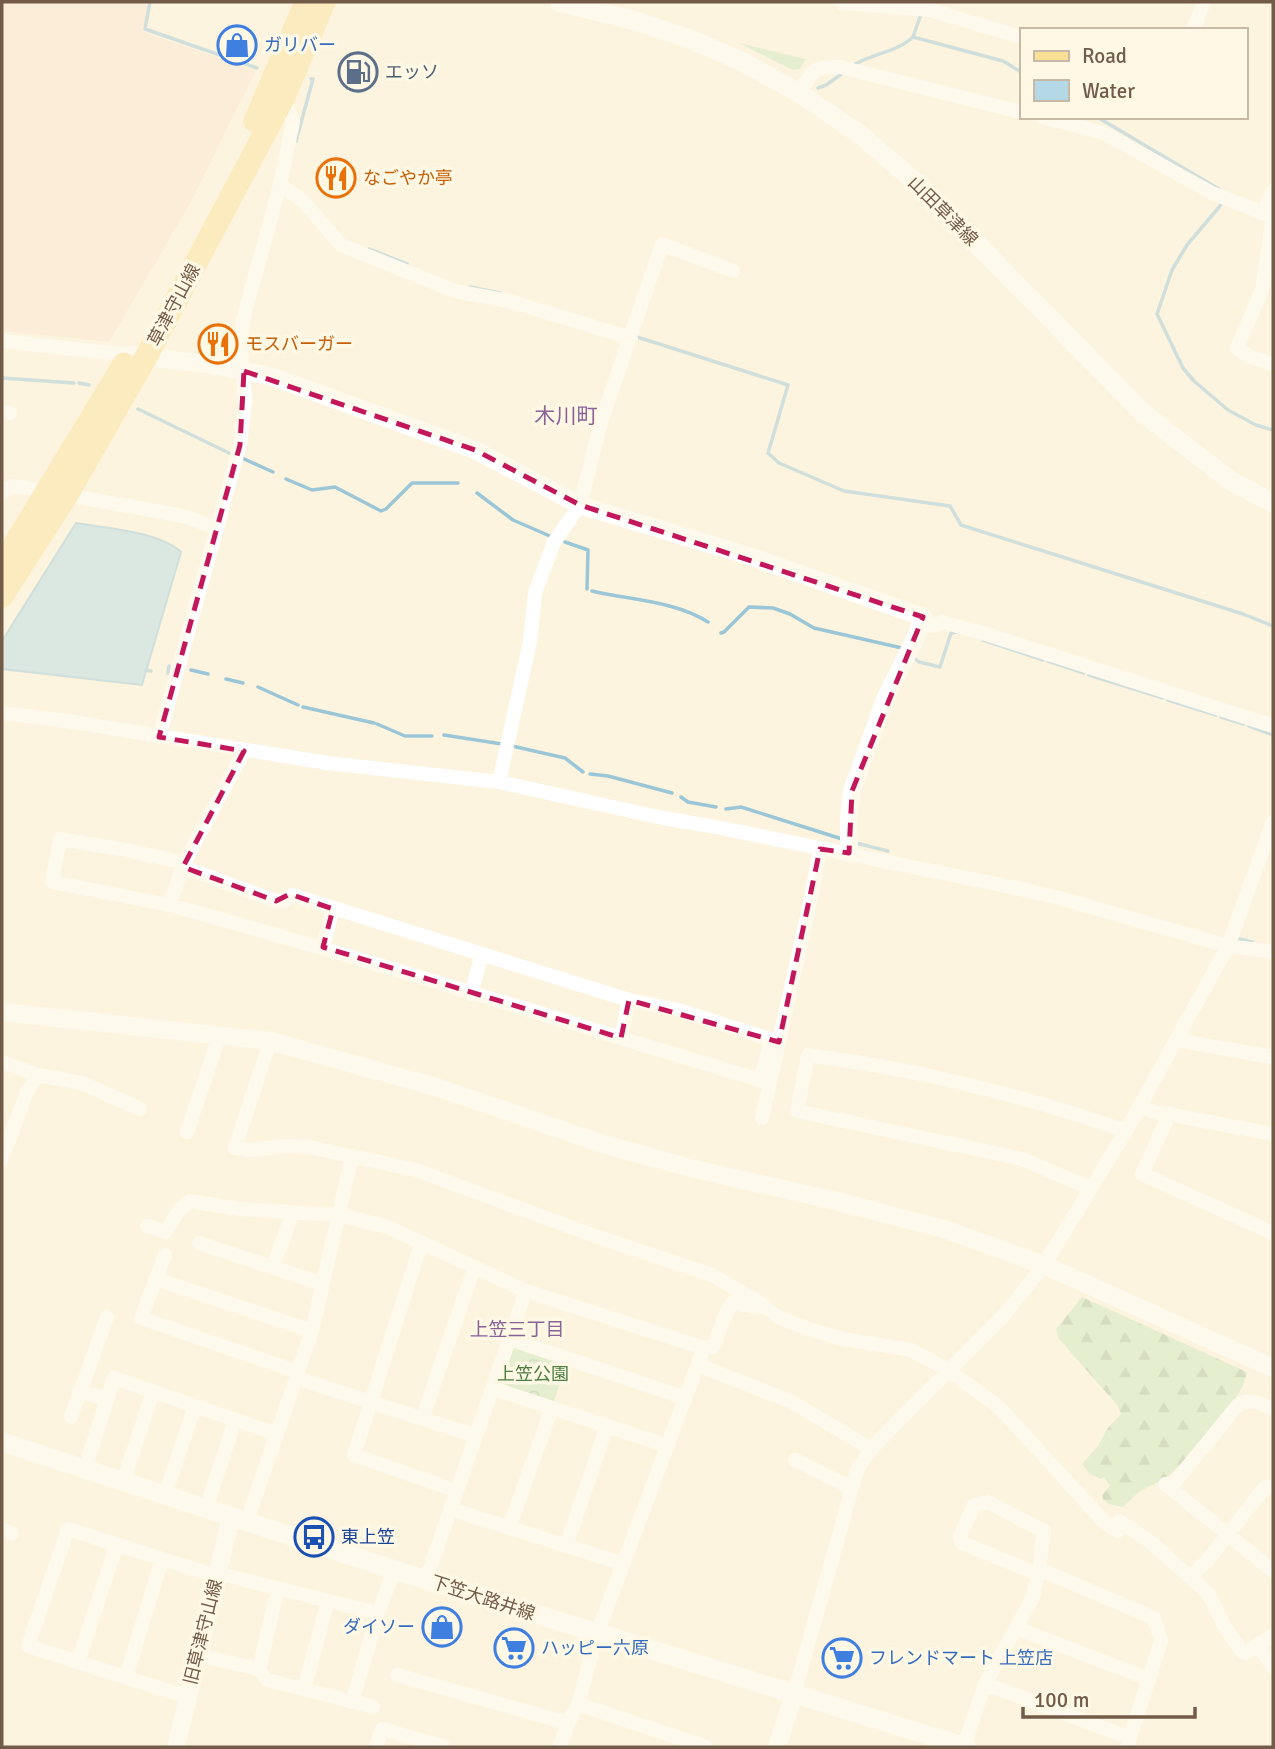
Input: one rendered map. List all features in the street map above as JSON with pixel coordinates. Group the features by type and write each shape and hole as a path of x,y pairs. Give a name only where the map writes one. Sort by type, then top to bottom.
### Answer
{"main road":[{"name":"草津守山線","path":"138,356 166,291 263,105 306,2"},
{"name":"草津守山線","path":"2,596 54,498 138,356 284,97 324,2"},
{"name":"山田草津線","path":"559,2 687,38 741,61 799,93 858,134 919,185 1143,414 1231,481 1273,503"},
{"name":"草津守山線","path":"2,565 54,498"},
{"name":"下笠大路井線","path":"2,1443 394,1570 965,1747"}],"street":[{"path":"1193,28 1205,2"},
{"path":"842,3 922,9 1020,37"},
{"path":"799,93 811,74 820,66 840,67 1020,112"},
{"path":"159,737 240,444 244,400 241,349 245,310 280,185 293,122 284,97"},
{"path":"1050,119 1104,133 1212,193 1270,215"},
{"path":"280,185 302,200 341,245 454,291 500,299 631,338"},
{"path":"1273,191 1267,292 1237,348 1248,356 1273,364"},
{"path":"499,782 530,642 535,593 554,542 580,505 601,422 662,244 733,271"},
{"path":"2,341 138,356 270,376 475,450 580,505 778,566 923,617 886,698 852,791 849,853"},
{"path":"2,492 12,486 54,498 183,516 217,527"},
{"path":"920,624 932,626 943,622 989,635 1273,726"},
{"path":"2,713 67,721 244,751 499,782 1063,899 1228,946 1273,952"},
{"path":"169,905 183,865 244,751"},
{"path":"777,1747 857,1470 872,1449 1003,1315 1046,1262 1126,1131 1228,946 1273,822"},
{"path":"60,839 126,849 183,865 276,901 284,901 292,895 629,1000 678,1010 775,1041 760,1080 323,947 169,905 52,882 60,839"},
{"path":"762,1118 775,1041 812,894 820,849"},
{"path":"323,947 333,909"},
{"path":"471,994 482,954"},
{"path":"621,1038 629,1000"},
{"path":"2,1012 270,1041 436,1087 603,1144 686,1167 944,1229 1046,1262 1273,1368"},
{"path":"187,1132 220,1034"},
{"path":"1176,1040 1273,1057"},
{"path":"270,1041 235,1148 251,1150 286,1146 309,1147 416,1170 595,1236 712,1275 780,1318 843,1339 911,1350 948,1370 1000,1408 1105,1523 1148,1540 1191,1576 1208,1593 1225,1627 1242,1652 1246,1653 1273,1635"},
{"path":"1090,1188 1023,1159 797,1111 808,1055 867,1063 945,1080 1057,1107 1126,1131"},
{"path":"2,1062 38,1074 82,1083 140,1109"},
{"path":"2,1159 27,1092 38,1074"},
{"path":"1139,1106 1169,1115 1273,1134"},
{"path":"1169,1115 1142,1174 1273,1233"},
{"path":"239,1519 277,1434 312,1331 352,1156"},
{"path":"147,1226 166,1232 177,1213 189,1201 239,1209 339,1214 388,1227 526,1291 704,1348 713,1346 732,1303 757,1306 772,1312"},
{"path":"273,1267 293,1212"},
{"path":"199,1242 323,1284"},
{"path":"421,1244 354,1455 457,1491"},
{"path":"164,1255 141,1318 370,1402 475,1436"},
{"path":"422,1419 474,1268"},
{"path":"156,1279 312,1331"},
{"path":"426,1580 526,1291"},
{"path":"71,1417 107,1318"},
{"path":"509,1339 685,1398"},
{"path":"560,1747 578,1704 597,1634 704,1348"},
{"path":"698,1365 792,1402 872,1449"},
{"path":"85,1469 114,1378 277,1434"},
{"path":"492,1388 668,1446"},
{"path":"79,1391 107,1399"},
{"path":"123,1482 153,1392"},
{"path":"1273,1409 1249,1400 1238,1405 1167,1486 1273,1571"},
{"path":"165,1495 195,1406"},
{"path":"509,1528 552,1408"},
{"path":"206,1509 235,1420"},
{"path":"566,1546 607,1426"},
{"path":"795,1460 852,1488"},
{"path":"1191,1576 1265,1487 1273,1488"},
{"path":"965,1747 985,1684 1034,1597 1039,1572 1044,1531 988,1502 974,1505 960,1536 962,1543 1039,1572 1154,1618 1161,1641 1128,1743 985,1684"},
{"path":"450,1509 624,1564"},
{"name":"旧草津守山線","path":"176,1747 216,1574 239,1519"},
{"path":"187,1697 28,1646 68,1528 216,1574 378,1613"},
{"path":"78,1662 117,1544"},
{"path":"126,1677 162,1559"},
{"path":"352,1702 378,1613 394,1570"},
{"path":"259,1669 278,1588"},
{"path":"303,1689 328,1601"},
{"path":"1016,1628 1149,1679"},
{"path":"1258,1645 1273,1667"},
{"path":"197,1655 259,1669 267,1680 373,1707"},
{"path":"397,1675 568,1723"},
{"path":"578,1704 706,1747"},
{"path":"376,1747 383,1729 445,1747"}],"highlighted area":[{"path":"244,371 475,450 580,505 923,617 852,791 849,853 820,849 779,1042 629,1000 621,1038 323,947 333,909 290,894 276,901 183,867 244,751 159,737 240,445"}],"shaded area":[{"path":"2,2 149,2 143,32 256,70 192,200 109,342 2,331"}],"green space":[{"path":"739,43 805,59 800,69 793,70"},
{"path":"1082,1297 1247,1372 1236,1398 1202,1443 1168,1476 1139,1492 1123,1507 1109,1504 1103,1499 1102,1495 1110,1486 1104,1477 1101,1479 1090,1474 1082,1464 1121,1414 1118,1406 1059,1339 1056,1329"},
{"name":"上笠公園","path":"513,1346 567,1362 553,1404 500,1384"}],"water":[{"path":"76,523 146,535 181,552 142,685 2,669 2,641"}],"waterway":[{"path":"150,2 145,29 257,68"},
{"path":"921,14 913,37 1003,61 1020,71"},
{"path":"852,66 899,46 913,37"},
{"path":"818,88 843,73"},
{"path":"296,141 311,79"},
{"path":"1100,119 1219,189"},
{"path":"1222,200 1220,206 1187,245 1172,270 1157,314 1183,368 1194,381 1228,410 1256,425 1273,430"},
{"path":"369,249 407,264"},
{"path":"470,287 500,293"},
{"path":"634,336 788,385 768,453 779,463 844,491 950,506 961,525 1243,614 1273,626"},
{"path":"2,378 74,383"},
{"path":"79,383 89,385"},
{"path":"138,409 231,454"},
{"path":"242,458 273,472"},
{"path":"286,479 312,490 335,487 381,511 412,483 458,483"},
{"path":"477,493 513,520 552,537"},
{"path":"565,542 588,550 587,589"},
{"path":"592,591 667,605 708,622"},
{"path":"721,633 749,607 773,608 814,628 902,648"},
{"path":"913,657 919,662 940,667 951,633 957,632"},
{"path":"983,640 1043,660"},
{"path":"1048,661 1084,673"},
{"path":"168,673 169,666"},
{"path":"146,670 151,671"},
{"path":"191,670 208,674"},
{"path":"1089,675 1163,698"},
{"path":"226,679 243,683"},
{"path":"258,687 298,705"},
{"path":"1168,700 1216,715"},
{"path":"303,707 374,723"},
{"path":"1221,717 1244,724"},
{"path":"377,724 405,736 432,736"},
{"path":"1249,726 1273,735"},
{"path":"444,735 502,744"},
{"path":"512,746 565,758 583,772"},
{"path":"590,774 608,776 672,793"},
{"path":"681,797 688,802 716,807"},
{"path":"726,809 741,807 842,839"},
{"path":"856,843 888,851"},
{"path":"1240,939 1252,942"}],"place":[{"name":"ガリバー","path":"237,45"},
{"name":"エッソ","path":"358,72"},
{"name":"なごやか亭","path":"336,178"},
{"name":"モスバーガー","path":"218,344"},
{"name":"東上笠","path":"314,1537"},
{"name":"ダイソー","path":"442,1627"},
{"name":"ハッピー六原","path":"514,1648"},
{"name":"フレンドマート 上笠店","path":"842,1658"}],"district":[{"name":"木川町","path":"566,416"},
{"name":"上笠三丁目","path":"517,1330"}]}
